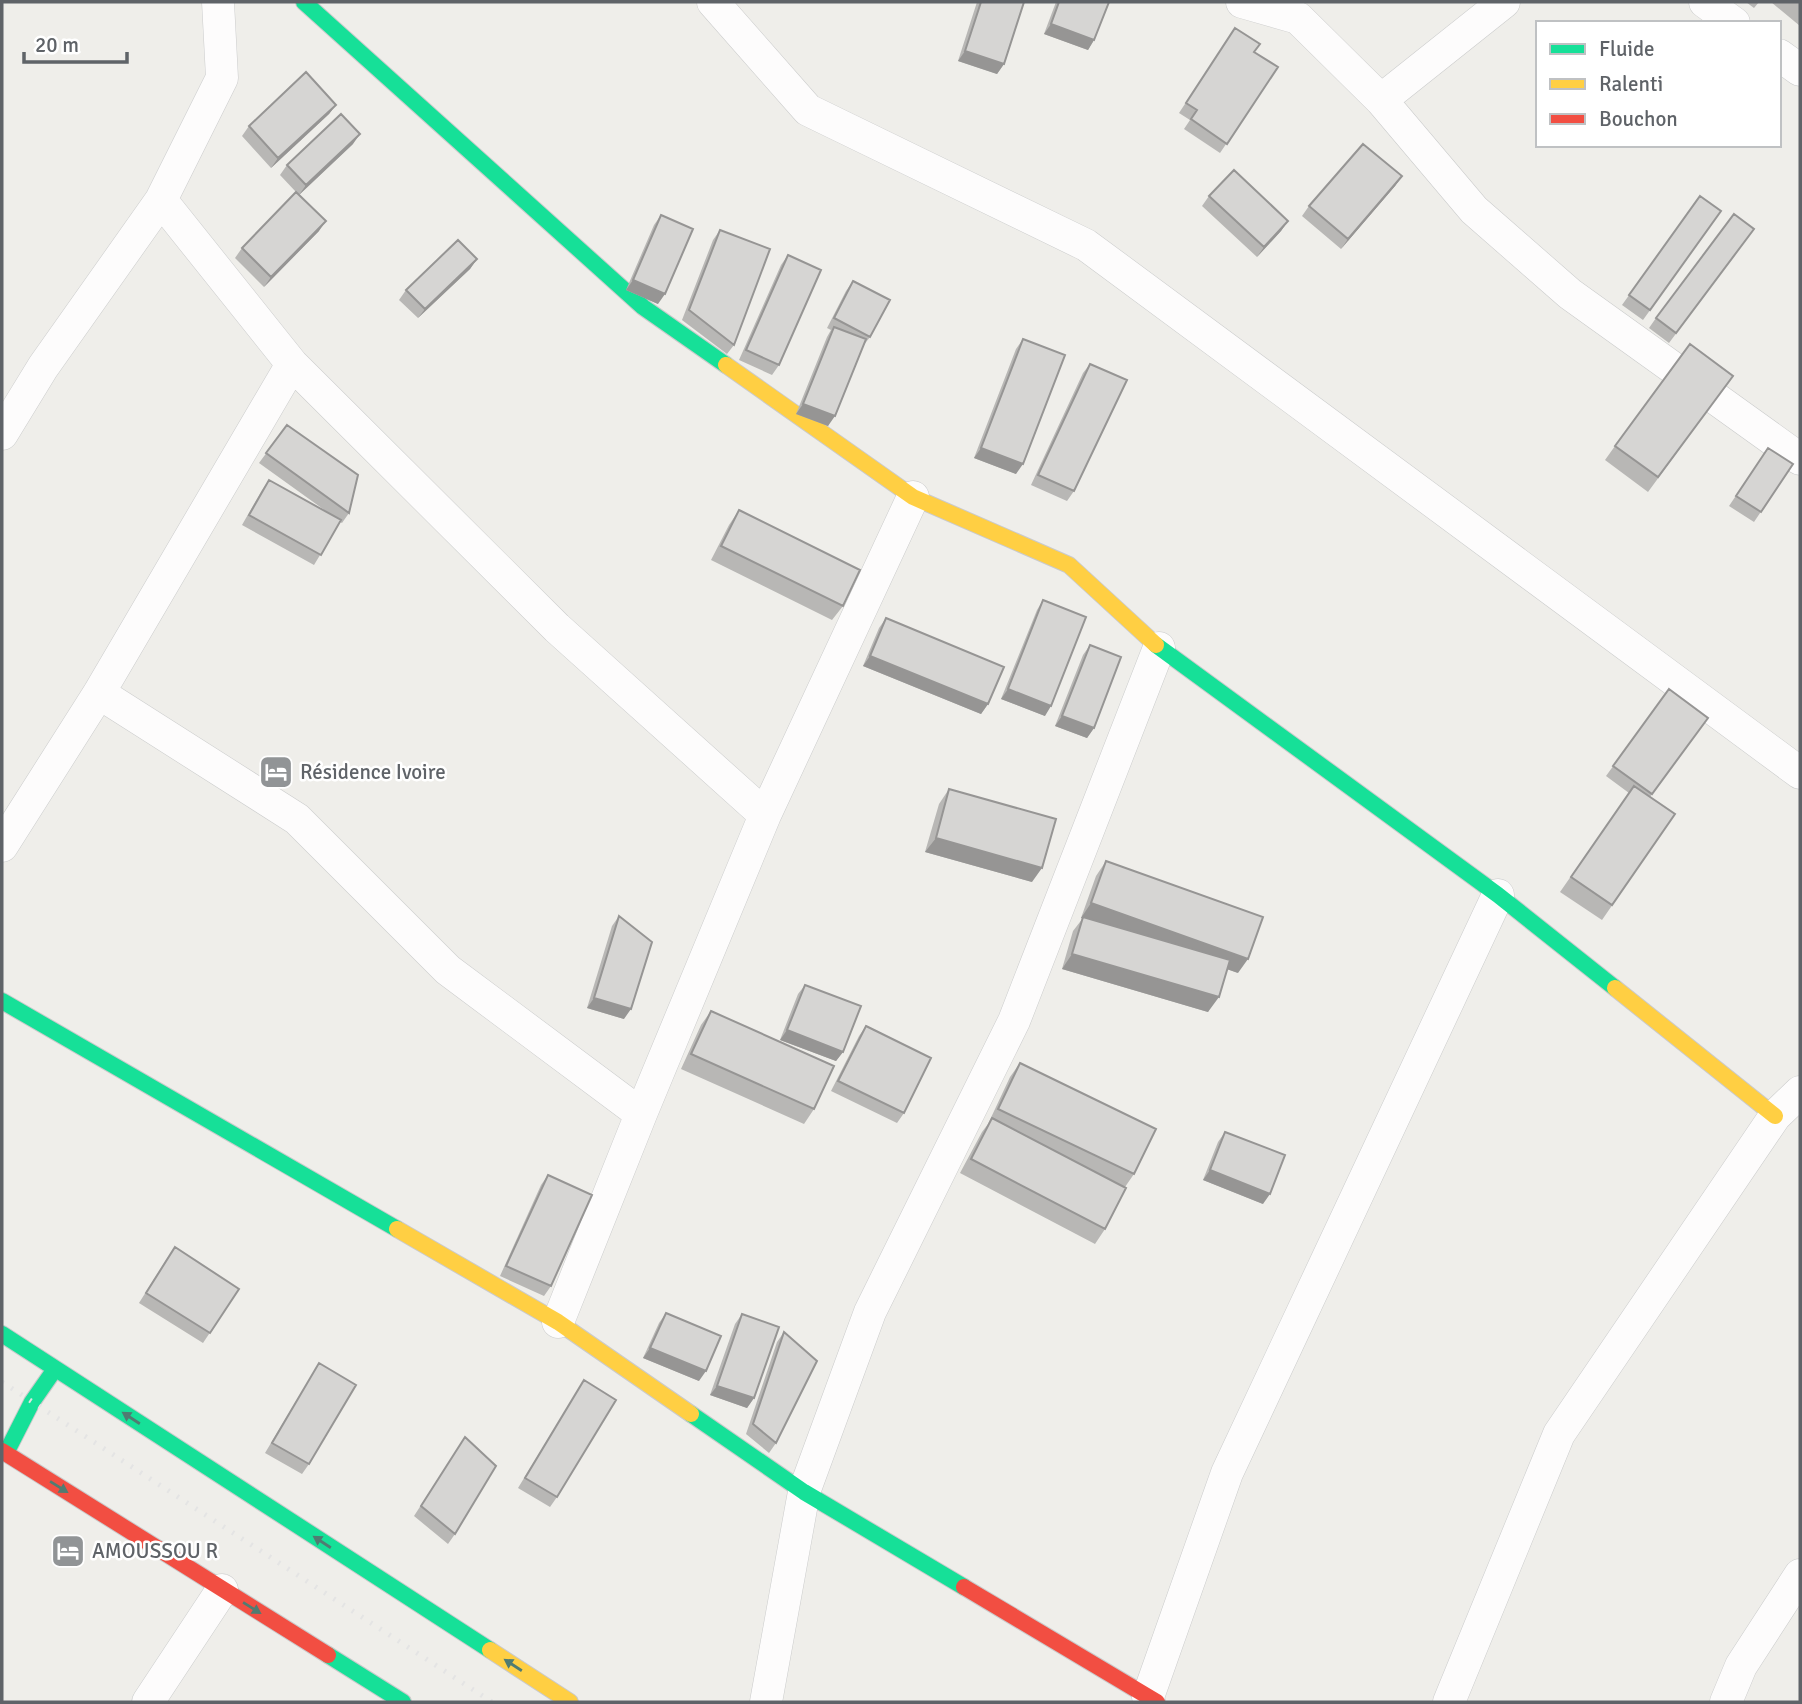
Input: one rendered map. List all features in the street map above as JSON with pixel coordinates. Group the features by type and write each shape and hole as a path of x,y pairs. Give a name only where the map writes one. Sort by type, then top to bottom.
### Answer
{"street":[{"path":"2,434 43,367 161,200 222,78 218,2"},
{"path":"304,2 643,307 913,497 1069,565 1159,648 1499,895 1775,1116"},
{"path":"713,2 808,110 1086,244 1800,773"},
{"path":"1242,2 1298,18 1381,100 1474,210 1570,294 1800,459"},
{"path":"1381,100 1504,2"},
{"path":"1705,2 1731,21"},
{"path":"1781,57 1800,71"},
{"path":"161,200 292,364 557,628 765,815"},
{"path":"2,846 99,692 292,364"},
{"path":"558,1322 765,815 913,497"},
{"path":"766,1702 804,1492 870,1312 1014,1021 1159,648"},
{"path":"99,692 297,819 448,970 641,1114"},
{"path":"2,1001 558,1322 804,1492 1152,1700 1227,1473 1499,895"},
{"path":"1449,1702 1559,1434 1775,1116 1800,1092"},
{"path":"2,1334 570,1702"},
{"path":"55,1369 32,1402 4,1452 403,1702"},
{"path":"1726,1702 1741,1666 1800,1575"},
{"path":"148,1702 222,1590"}],"building":[{"path":"981,2 1024,2 1004,64 965,51"},
{"path":"1059,2 1109,2 1094,40 1051,24"},
{"path":"1235,28 1260,44 1254,52 1278,67 1227,144 1191,119 1197,110 1186,103"},
{"path":"306,72 336,105 278,158 249,126"},
{"path":"341,114 360,134 306,185 287,165"},
{"path":"1363,144 1402,176 1348,239 1309,206"},
{"path":"1234,170 1288,221 1264,247 1209,196"},
{"path":"296,192 326,221 271,277 242,248"},
{"path":"1700,196 1721,211 1650,310 1629,295"},
{"path":"1734,214 1754,229 1676,333 1656,318"},
{"path":"661,215 693,229 665,294 633,280"},
{"path":"720,230 770,249 734,345 689,310"},
{"path":"458,240 477,259 425,309 406,290"},
{"path":"788,255 821,270 779,365 746,350"},
{"path":"853,281 890,300 870,337 834,318"},
{"path":"834,327 866,339 835,416 803,404"},
{"path":"1023,339 1065,355 1023,464 981,448"},
{"path":"1690,344 1733,376 1658,477 1615,446"},
{"path":"1090,364 1127,380 1074,491 1038,475"},
{"path":"287,425 358,475 349,513 266,453"},
{"path":"1768,448 1793,464 1761,512 1736,496"},
{"path":"269,480 341,520 321,555 249,515"},
{"path":"739,510 860,570 843,606 721,546"},
{"path":"1043,600 1086,617 1051,706 1008,689"},
{"path":"886,618 1004,667 988,704 870,656"},
{"path":"1090,645 1121,657 1094,728 1062,716"},
{"path":"1669,689 1708,718 1652,794 1613,766"},
{"path":"1634,786 1675,814 1612,905 1571,877"},
{"path":"949,789 1056,819 1042,868 936,838"},
{"path":"1106,861 1263,917 1248,959 1091,903"},
{"path":"619,916 652,942 631,1009 594,998"},
{"path":"1083,917 1230,960 1219,997 1072,954"},
{"path":"805,985 861,1006 843,1052 787,1030"},
{"path":"711,1011 834,1066 814,1109 691,1054"},
{"path":"866,1026 931,1058 904,1113 838,1081"},
{"path":"1020,1063 1156,1129 1134,1174 998,1109"},
{"path":"992,1118 1126,1188 1105,1229 971,1159"},
{"path":"1225,1132 1285,1155 1270,1194 1210,1170"},
{"path":"548,1175 592,1195 551,1286 506,1266"},
{"path":"175,1247 239,1289 210,1333 146,1293"},
{"path":"666,1313 721,1336 706,1371 650,1348"},
{"path":"742,1314 779,1327 754,1398 717,1386"},
{"path":"784,1332 817,1361 776,1443 753,1424"},
{"path":"319,1363 356,1385 309,1464 272,1443"},
{"path":"584,1380 616,1400 557,1497 525,1478"},
{"path":"465,1437 496,1466 455,1534 421,1506"}],"railway":[{"path":"2,1382 492,1702"}],"traffic: fast":[{"path":"304,2 643,307 726,365"},
{"path":"1156,645 1498,895 1615,988"},
{"path":"2,1001 397,1229"},
{"path":"2,1334 490,1650"},
{"path":"6,1453 32,1402 55,1369"},
{"path":"691,1414 804,1492 964,1587"},
{"path":"328,1655 403,1702"}],"traffic: slow":[{"path":"726,365 913,497 1069,565 1156,645"},
{"path":"1615,988 1775,1116"},
{"path":"397,1229 558,1322 691,1414"},
{"path":"490,1650 570,1702"}],"traffic: jam":[{"path":"2,1451 328,1655"},
{"path":"964,1587 1157,1702"}],"place":[{"name":"Résidence Ivoire","path":"276,772"},
{"name":"AMOUSSOU R","path":"68,1551"}]}
